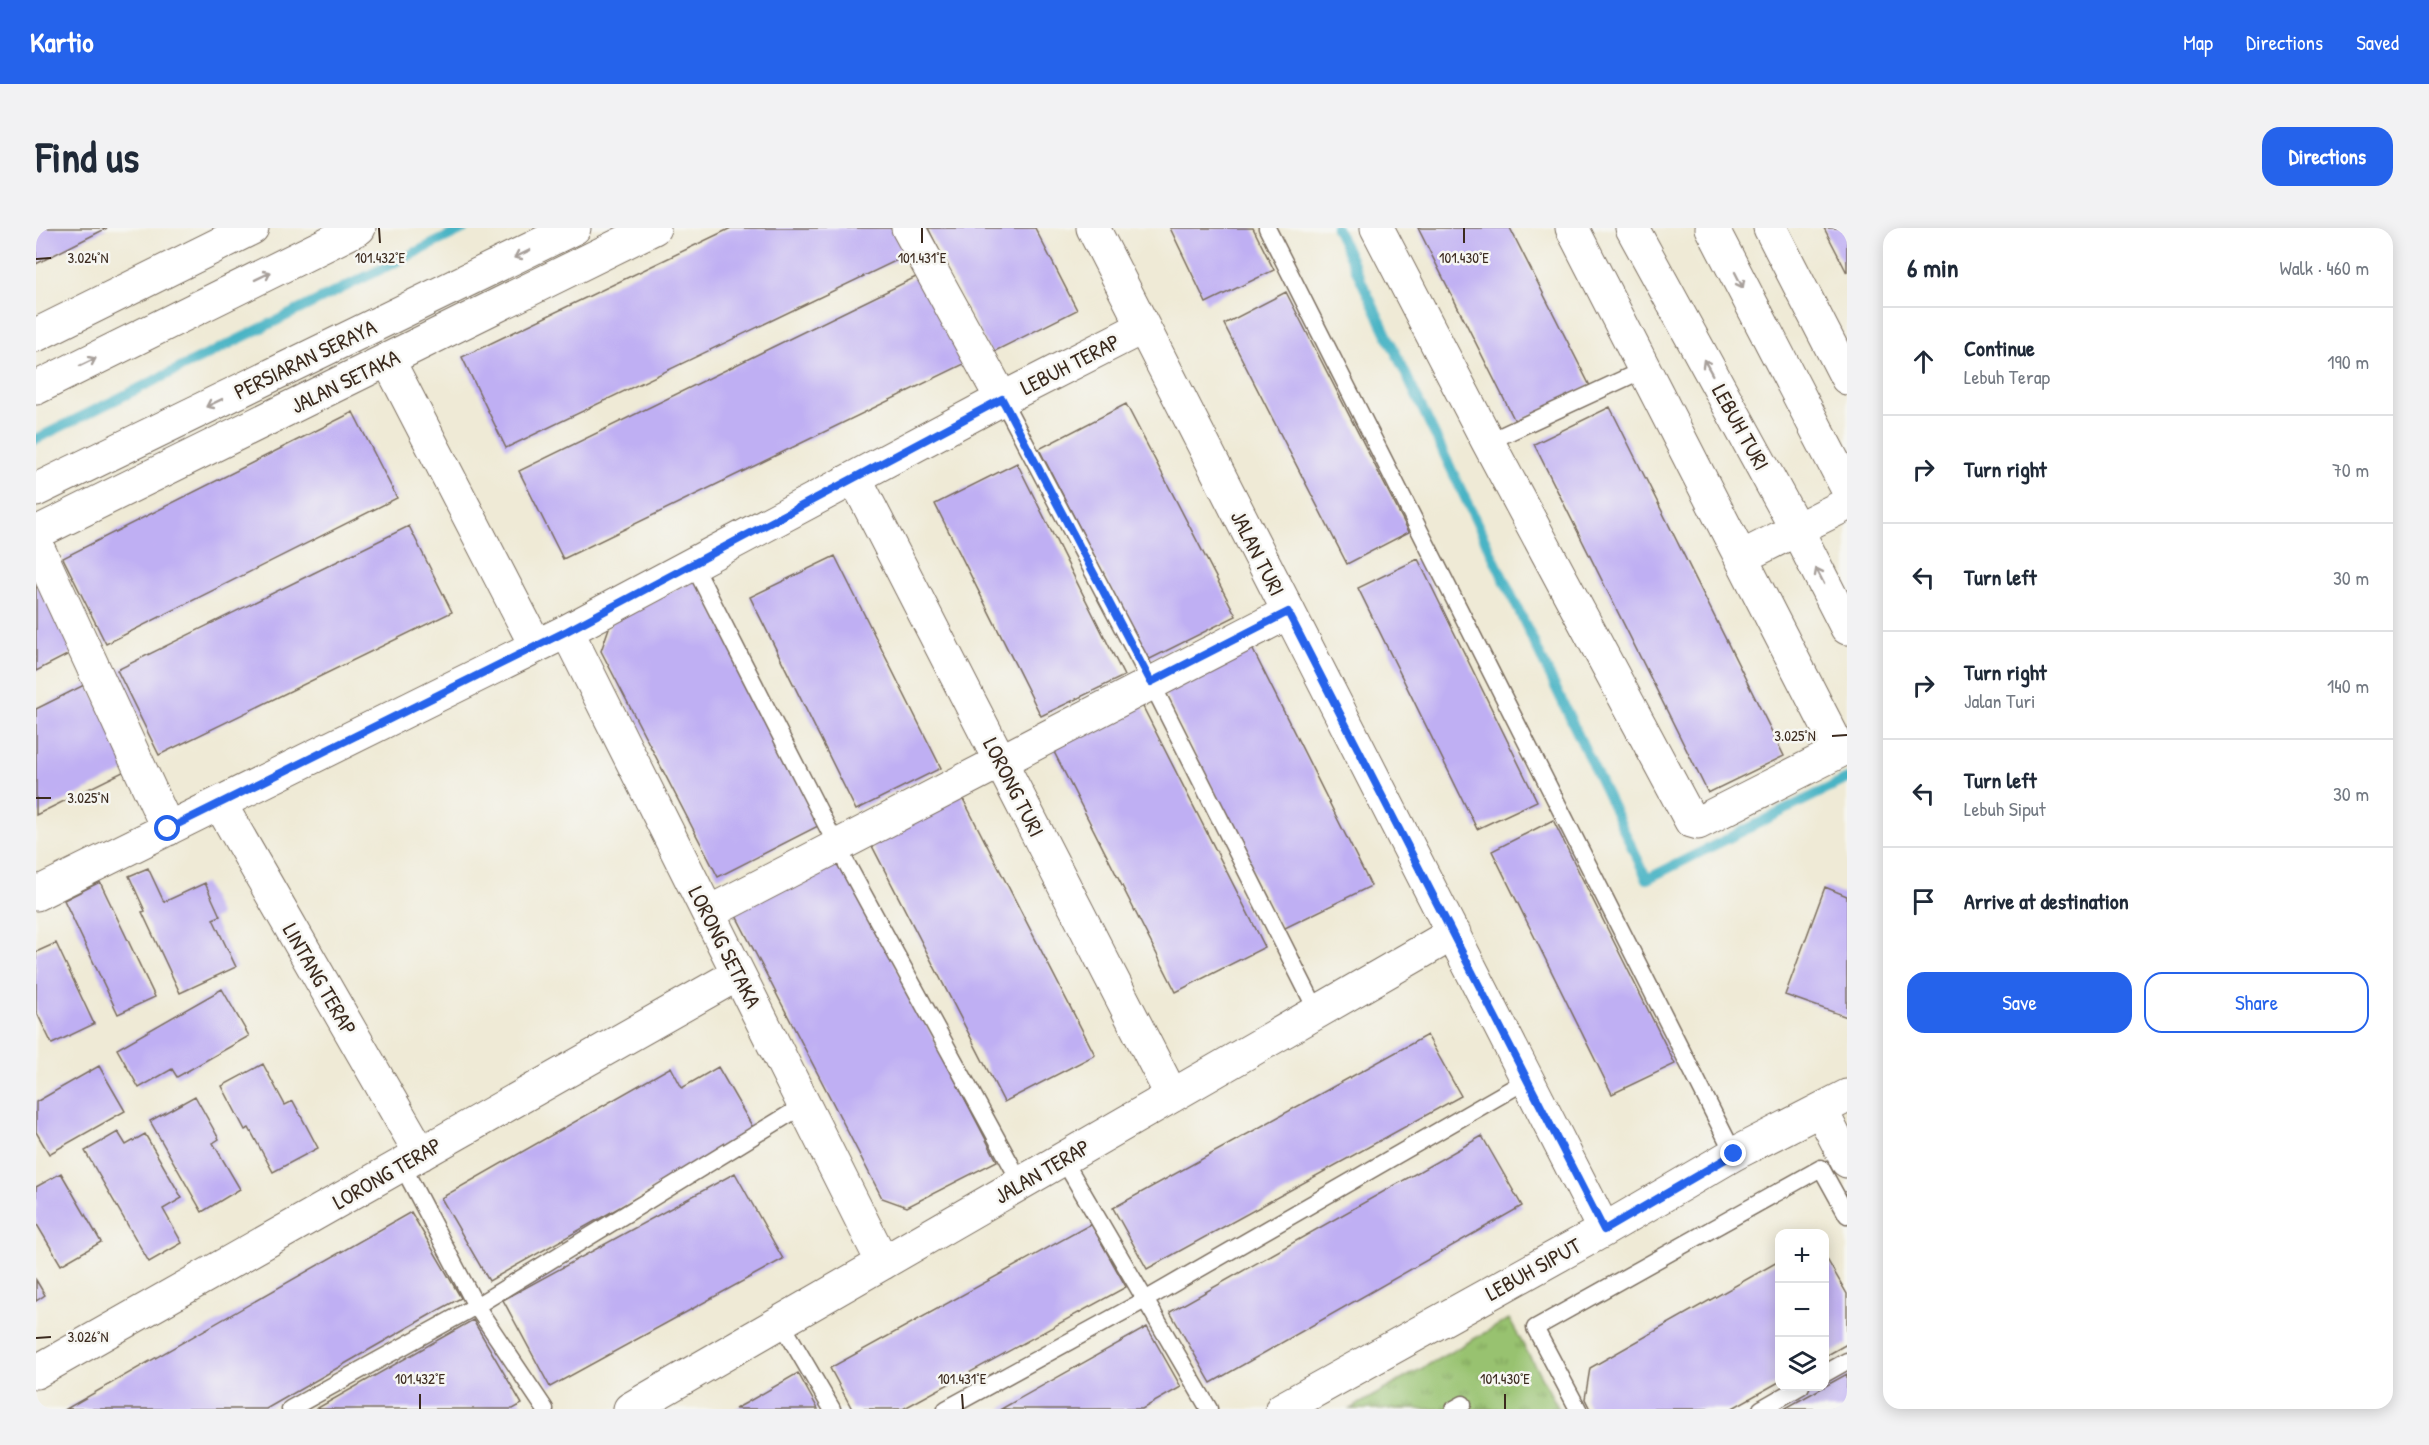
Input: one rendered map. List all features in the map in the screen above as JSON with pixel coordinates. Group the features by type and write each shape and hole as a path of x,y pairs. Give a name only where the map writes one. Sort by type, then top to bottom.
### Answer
{"street":[{"path":"36,335 252,228"},
{"path":"36,388 315,238 359,228"},
{"name":"PERSIARAN SERAYA","path":"36,490 574,228"},
{"name":"JALAN SETAKA","path":"36,533 654,228"},
{"path":"908,228 1002,399"},
{"name":"JALAN TURI","path":"1094,228 1604,1230"},
{"path":"1377,228 1488,442 1694,823 1698,823 1840,751 1572,228"},
{"name":"LEBUH TURI","path":"1632,228 1797,530 1847,628"},
{"path":"1712,228 1847,488"},
{"path":"1780,231 1847,378"},
{"name":"LEBUH TERAP","path":"36,894 567,631 1002,399 1143,327"},
{"path":"388,360 536,646"},
{"name":"LORONG TURI","path":"855,478 1172,1096"},
{"path":"1742,557 1847,504"},
{"path":"36,544 168,829"},
{"path":"708,913 1288,612"},
{"name":"LORONG SETAKA","path":"567,631 883,1263"},
{"name":"LINTANG TERAP","path":"220,804 411,1159"},
{"name":"JALAN TERAP","path":"630,1409 1454,933"},
{"name":"LORONG TERAP","path":"36,1372 738,974"},
{"path":"1834,1103 1847,1161"},
{"name":"LEBUH SIPUT","path":"1282,1409 1604,1230 1734,1154 1834,1103"}],"lane":[{"path":"1267,228 1734,1154"},
{"path":"1488,442 1645,369"},
{"path":"1002,399 1151,682 1317,1011"},
{"path":"693,564 837,846 1021,1183"},
{"path":"946,1409 1145,1300 1527,1080"},
{"path":"290,1409 476,1306 804,1105"},
{"path":"411,1159 476,1306 545,1409"},
{"path":"1063,1159 1209,1409"},
{"path":"1578,1409 1535,1328 1821,1168 1847,1215"},
{"path":"781,1322 832,1409"},
{"path":"1829,1371 1847,1362"},
{"path":"1761,1409 1793,1391"}],"green space":[{"path":"1509,1319 1559,1409 1350,1409"}],"building":[{"path":"36,228 107,228 36,264"},
{"path":"731,228 895,228 908,255 506,448 462,357"},
{"path":"928,228 1035,228 1077,310 991,353"},
{"path":"1170,228 1253,228 1274,270 1206,303"},
{"path":"1418,228 1510,228 1590,386 1516,423"},
{"path":"1824,228 1847,228 1847,273 1838,255"},
{"path":"920,275 964,364 563,559 519,471"},
{"path":"1286,292 1409,532 1347,564 1224,324"},
{"path":"1126,404 1236,616 1148,660 1039,449"},
{"path":"1610,407 1784,756 1708,793 1534,444"},
{"path":"353,412 397,498 106,644 63,558"},
{"path":"1017,463 1124,676 1041,716 935,504"},
{"path":"409,526 452,612 159,755 117,670"},
{"path":"835,556 941,768 856,810 750,597"},
{"path":"1418,559 1537,801 1477,829 1358,588"},
{"path":"697,578 824,823 718,877 601,651 611,622"},
{"path":"40,586 73,652 36,671 36,587"},
{"path":"1250,644 1371,886 1283,929 1162,687"},
{"path":"88,683 131,768 36,815 36,709"},
{"path":"1140,701 1265,947 1176,992 1051,746"},
{"path":"960,793 1095,1055 1004,1102 869,840"},
{"path":"1553,820 1675,1064 1612,1094 1492,851"},
{"path":"836,850 997,1161 907,1207 882,1198 730,904"},
{"path":"148,868 164,902 205,883 220,916 213,919 236,967 180,993 142,912 145,911 129,876"},
{"path":"100,882 155,997 118,1014 64,900"},
{"path":"1825,887 1847,896 1847,1017 1785,995"},
{"path":"56,943 94,1024 52,1044 36,1011 36,952"},
{"path":"222,989 249,1036 177,1077 172,1069 139,1088 117,1049"},
{"path":"1427,1035 1461,1096 1147,1269 1113,1208"},
{"path":"263,1064 285,1105 293,1101 318,1148 273,1172 249,1128 245,1130 222,1086"},
{"path":"99,1066 125,1111 49,1154 36,1132 36,1102"},
{"path":"671,1067 682,1088 718,1067 755,1131 489,1281 441,1198"},
{"path":"195,1096 219,1139 213,1143 240,1189 202,1212 150,1121"},
{"path":"118,1132 126,1145 145,1134 182,1198 163,1209 182,1243 149,1262 85,1151"},
{"path":"1482,1136 1522,1206 1211,1383 1170,1312"},
{"path":"61,1173 101,1242 61,1265 36,1223 36,1187"},
{"path":"735,1173 783,1259 550,1387 503,1300"},
{"path":"411,1212 461,1298 266,1409 66,1409"},
{"path":"1091,1224 1126,1287 903,1409 852,1409 830,1368"},
{"path":"1775,1263 1775,1384 1731,1409 1590,1409 1585,1399 1590,1368"},
{"path":"1829,1263 1847,1294 1847,1344 1829,1354"},
{"path":"36,1280 45,1295 36,1301"},
{"path":"473,1320 522,1404 513,1409 316,1409"},
{"path":"1147,1327 1181,1387 1142,1409 1001,1409"},
{"path":"798,1373 818,1409 735,1409 746,1403"},
{"path":"1847,1374 1847,1409 1784,1409 1816,1391 1829,1391 1829,1384"}],"waterway":[{"path":"36,439 465,228"},
{"path":"1336,228 1647,879 1847,779"}],"route":[{"path":"168,829 567,631 1002,399 1151,682 1288,612 1604,1230 1734,1154"}]}
